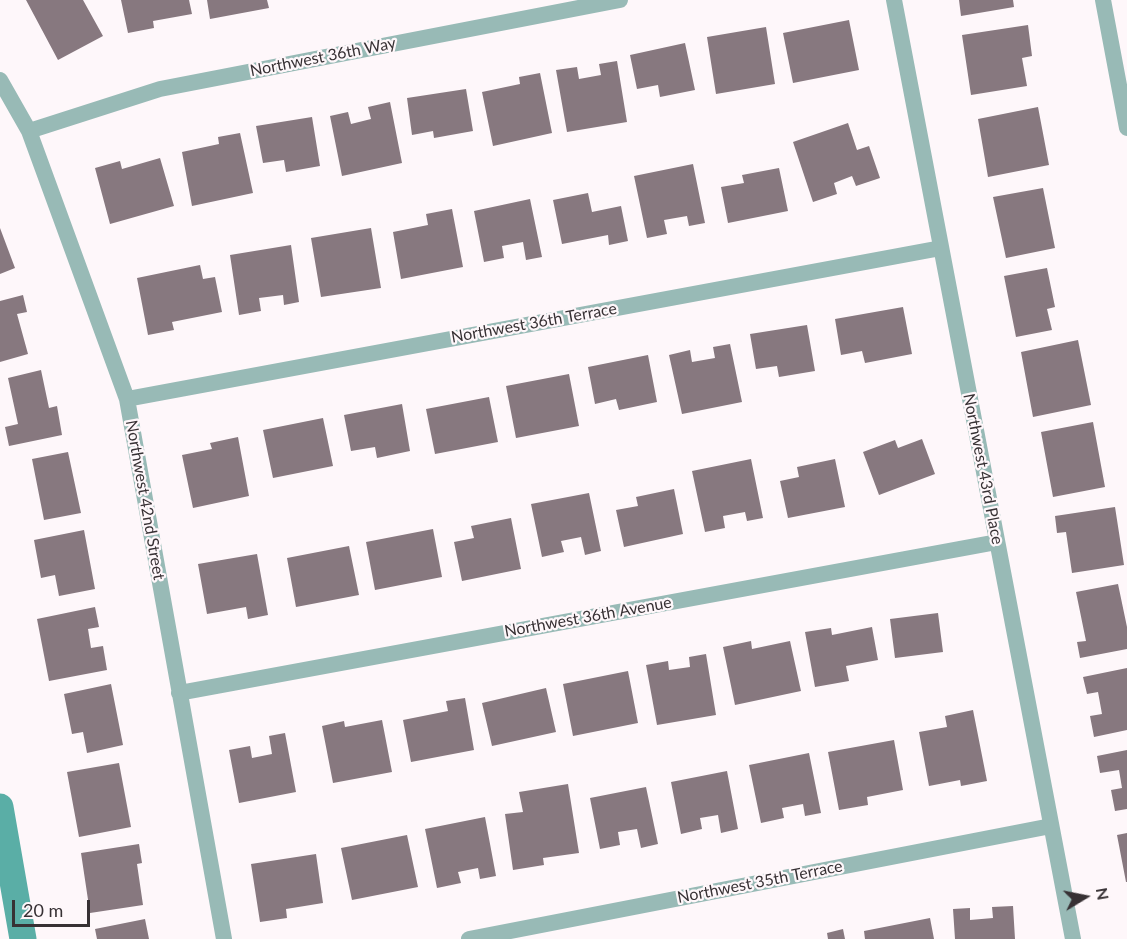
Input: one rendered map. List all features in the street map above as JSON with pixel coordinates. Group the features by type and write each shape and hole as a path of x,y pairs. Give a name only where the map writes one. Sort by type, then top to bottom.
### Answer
{"street":[{"name":"Northwest 36th Way","path":"29,131 160,89 620,0"},
{"name":"Northwest 43rd Place","path":"894,0 1073,939"},
{"path":"1103,0 1127,128"},
{"name":"Northwest 42nd Street","path":"0,80 29,131 127,399 224,939"},
{"name":"Northwest 36th Terrace","path":"127,399 941,248"},
{"name":"Northwest 36th Avenue","path":"179,693 997,542"},
{"name":"Northwest 35th Terrace","path":"469,939 1051,826"}],"building":[{"path":"26,0 83,0 103,36 58,60"},
{"path":"121,0 189,0 192,14 153,21 154,28 128,33"},
{"path":"207,0 267,0 269,8 210,19"},
{"path":"959,0 1013,0 1014,7 961,16"},
{"path":"849,20 859,70 793,83 783,33"},
{"path":"1028,25 1032,56 1022,58 1027,86 971,95 962,35"},
{"path":"766,27 775,84 716,94 707,37"},
{"path":"685,43 695,90 660,97 658,85 637,89 630,55"},
{"path":"617,61 627,122 567,132 556,70 577,67 579,79 601,75 599,64"},
{"path":"540,73 552,133 493,146 482,92 520,84 519,77"},
{"path":"466,89 473,131 434,138 433,131 412,135 407,98"},
{"path":"390,102 402,163 342,176 330,116 348,112 351,124 371,119 368,107"},
{"path":"1038,107 1049,165 988,177 978,119"},
{"path":"312,117 320,166 286,172 284,160 263,163 256,126"},
{"path":"848,123 857,150 869,146 880,178 856,186 852,176 834,183 837,194 813,202 793,142"},
{"path":"240,133 253,193 192,206 182,152 219,144 218,137"},
{"path":"160,158 174,206 110,224 95,168 120,161 122,169"},
{"path":"693,164 705,223 689,226 687,216 664,220 667,234 647,238 634,176"},
{"path":"779,168 788,211 728,223 721,187 744,183 742,175"},
{"path":"1043,188 1055,248 1006,258 993,197"},
{"path":"588,193 592,212 621,206 628,241 609,245 608,235 562,244 553,200"},
{"path":"530,199 542,257 526,260 523,242 502,246 504,258 484,262 474,211"},
{"path":"452,209 463,267 401,279 393,232 428,225 426,214"},
{"path":"0,228 15,268 0,274"},
{"path":"371,228 381,288 321,297 311,238"},
{"path":"291,245 299,302 284,305 283,295 259,298 261,311 239,315 230,255"},
{"path":"200,265 203,279 215,277 222,312 172,322 174,330 148,335 137,278"},
{"path":"1047,268 1055,307 1047,309 1052,330 1016,337 1004,276"},
{"path":"23,295 27,312 17,314 28,354 0,362 0,301"},
{"path":"903,307 912,354 865,363 862,351 841,355 835,319"},
{"path":"807,325 815,371 779,377 777,366 756,369 750,334"},
{"path":"1078,340 1091,405 1033,417 1021,352"},
{"path":"730,344 742,402 682,414 669,355 690,350 692,362 715,358 713,347"},
{"path":"648,355 657,402 619,410 616,399 595,404 588,367"},
{"path":"41,370 49,408 57,406 62,435 9,446 5,427 18,424 8,378"},
{"path":"569,374 579,426 516,438 506,386"},
{"path":"489,397 498,442 435,454 426,409"},
{"path":"402,404 410,451 377,458 375,447 351,451 344,415"},
{"path":"323,418 333,466 273,478 263,430"},
{"path":"1093,422 1105,487 1053,497 1041,432"},
{"path":"238,437 249,496 193,508 182,455 212,449 210,443"},
{"path":"922,439 935,474 879,495 863,452 895,440 898,448"},
{"path":"68,452 81,513 44,520 32,459"},
{"path":"751,459 763,518 747,521 745,512 723,516 725,528 705,532 692,471"},
{"path":"835,459 845,507 788,518 780,481 799,477 797,467"},
{"path":"674,489 683,534 624,547 616,510 638,506 636,497"},
{"path":"589,493 601,551 585,555 581,537 561,541 564,552 542,557 531,504"},
{"path":"1115,507 1124,565 1072,573 1066,532 1057,533 1055,516"},
{"path":"511,518 521,569 462,581 454,542 474,538 471,526"},
{"path":"433,529 442,577 375,590 366,542"},
{"path":"84,530 95,589 59,596 55,575 41,578 34,540"},
{"path":"349,546 359,595 296,607 287,558"},
{"path":"257,554 268,615 248,619 246,607 207,614 198,564"},
{"path":"1118,584 1127,627 1127,649 1080,658 1077,642 1086,641 1076,592"},
{"path":"95,607 99,627 88,629 91,648 103,646 107,670 49,681 37,619"},
{"path":"938,613 943,652 895,658 890,619"},
{"path":"872,627 878,660 846,666 849,681 815,687 805,632 831,628 832,635"},
{"path":"751,641 752,649 790,641 801,691 735,705 723,647"},
{"path":"706,654 716,715 657,725 646,665 668,661 669,670 690,667 689,657"},
{"path":"1127,668 1127,730 1094,737 1090,716 1102,714 1098,692 1087,694 1083,677"},
{"path":"628,671 638,723 573,736 563,684"},
{"path":"111,684 123,745 87,753 83,732 72,734 64,694"},
{"path":"546,688 556,732 492,746 482,703"},
{"path":"465,698 474,750 411,762 403,720 448,711 446,701"},
{"path":"973,710 987,781 961,786 960,780 929,786 919,732 947,727 945,716"},
{"path":"382,720 392,772 333,783 322,726 344,721 345,727"},
{"path":"285,733 296,792 239,803 229,750 250,746 252,758 272,754 269,736"},
{"path":"894,740 903,790 867,797 868,805 839,810 828,752"},
{"path":"1127,750 1127,809 1115,811 1111,790 1122,788 1119,770 1100,773 1097,756"},
{"path":"809,753 821,813 805,816 803,804 782,808 784,818 761,823 749,765"},
{"path":"119,763 131,827 79,837 67,772"},
{"path":"727,771 738,829 721,833 718,815 700,818 702,829 681,834 671,782"},
{"path":"568,784 579,853 543,858 544,865 513,870 505,814 523,812 519,792"},
{"path":"646,787 658,844 641,848 637,829 618,832 620,845 600,849 590,798"},
{"path":"485,817 496,876 480,879 478,868 458,872 461,883 437,888 425,829"},
{"path":"1127,833 1127,882 1126,882 1117,835"},
{"path":"407,835 418,887 352,900 341,848"},
{"path":"139,844 142,863 137,864 143,905 90,913 81,853"},
{"path":"316,854 323,903 286,909 287,918 260,922 251,864"},
{"path":"1013,906 1015,939 955,939 953,909 970,908 970,920 993,918 992,907"},
{"path":"930,918 934,939 865,939 864,931"},
{"path":"145,919 149,939 97,939 95,929"},
{"path":"843,929 845,939 828,939 827,933"}],"waterway":[{"path":"0,807 23,939"}]}
